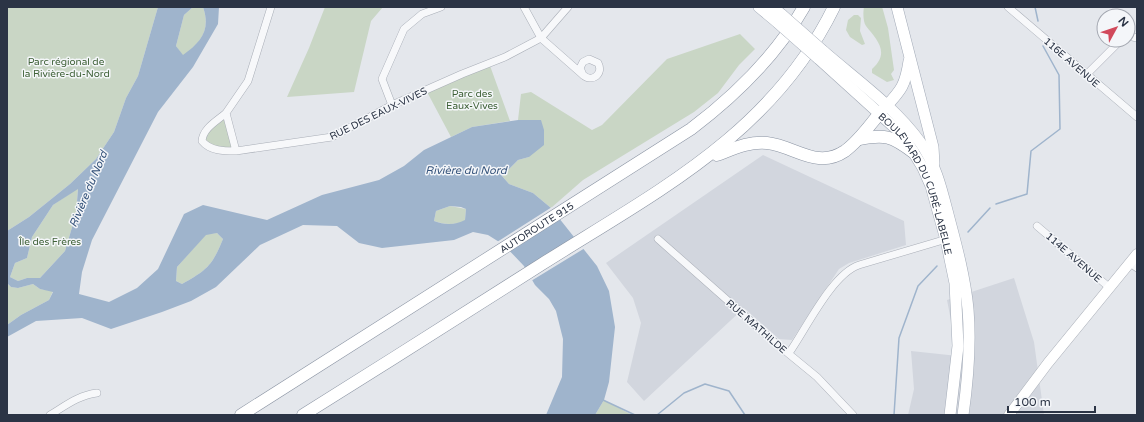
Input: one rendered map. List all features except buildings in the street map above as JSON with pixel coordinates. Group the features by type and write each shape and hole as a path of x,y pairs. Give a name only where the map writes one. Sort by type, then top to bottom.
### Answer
{"highway":[{"name":"AUTOROUTE 915","path":"241,415 676,139 719,108 738,91 766,61 804,7"},
{"path":"303,415 702,161 747,124 781,90 813,46 834,7"},
{"path":"702,161 741,146 761,143 779,146 809,158 827,159 845,151 859,140 864,131 883,110"},
{"path":"859,140 875,136 887,136 896,140 913,152"}],"main road":[{"name":"BOULEVARD DU CURÉ-LABELLE","path":"759,7 779,19 883,110 918,138 934,166 968,310 968,382 963,415"},
{"name":"BOULEVARD DU CURÉ-LABELLE","path":"773,7 779,19"},
{"path":"897,7 933,147 934,166"},
{"path":"883,110 905,84 910,56"},
{"name":"BOULEVARD DU CURÉ-LABELLE","path":"883,110 908,140 931,186 950,238 955,283 958,346 950,415"},
{"path":"1009,415 1048,363 1110,288 1133,266 1137,254"}],"street":[{"name":"RUE DES EAUX-VIVES","path":"271,7 248,81 226,113 207,129 203,135 202,141 207,147 224,151 332,137 392,105 505,57 541,38 568,7"},
{"path":"392,105 382,79 404,29 422,14 441,7"},
{"path":"524,7 541,38 583,75"},
{"name":"116E AVENUE","path":"1008,7 1137,117"},
{"path":"1086,75 1113,48"},
{"path":"226,113 236,150"},
{"name":"114E AVENUE","path":"1038,226 1110,288"},
{"path":"788,353 838,279 846,271 859,265 950,238"},
{"name":"RUE MATHILDE","path":"658,239 817,377 853,415"},
{"path":"50,415 74,400 87,394 96,393"}],"shaded area":[{"path":"763,155 904,221 906,245 849,263 839,269 792,340 779,339 744,308 644,401 627,382 641,323 633,298 606,263"},
{"path":"1014,278 1034,342 1044,415 908,415 914,389 911,351 958,356 947,300"}],"green space":[{"name":"Parc régional de la Rivière-du-Nord","path":"7,7 158,7 138,76 126,98 114,132 96,159 70,184 29,217 7,231"},
{"path":"193,7 203,7 206,22 205,29 203,35 195,46 183,56 176,46 184,15"},
{"path":"325,7 383,7 371,21 354,92 287,97 309,48"},
{"path":"864,7 882,7 888,28 894,70 891,74 894,80 887,82 872,73 872,69 878,63 881,51 880,46 865,24 863,12"},
{"path":"854,15 858,15 861,18 860,31 865,44 862,45 850,37 846,30 848,20"},
{"path":"740,34 755,49 739,65 718,93 694,112 583,180 551,208 533,193 509,184 502,176 518,160 529,157 541,120 518,120 521,94 531,92 592,130 602,125 667,59"},
{"name":"Parc des Eaux-Vives","path":"489,63 510,121 472,127 451,137 426,90"},
{"path":"226,113 236,151 207,147 203,135"},
{"name":"Île des Frères","path":"78,188 76,214 65,251 40,278 27,278 18,281 10,277 15,263 27,258 32,237 53,205"},
{"path":"450,206 466,209 465,221 450,224 434,221 436,211"},
{"path":"217,233 223,239 208,266 203,271 182,284 176,281 177,267 206,234"},
{"path":"7,283 11,287 18,288 33,284 40,289 53,291 49,300 21,315 7,325"},
{"path":"604,400 632,415 595,415"}],"water":[{"name":"Rivière du Nord","path":"158,7 193,7 184,15 176,46 183,55 195,45 203,35 206,22 203,7 219,7 218,24 193,67 158,112 92,240 82,272 79,294 109,302 137,288 158,269 184,214 203,205 267,220 322,195 379,180 404,166 424,150 472,127 518,120 541,120 544,130 544,145 529,157 518,160 502,176 509,184 533,193 551,208 597,266 609,291 615,327 609,382 604,400 595,415 546,415 562,377 563,339 556,311 549,299 535,285 524,266 504,245 488,235 473,232 454,240 382,248 359,243 337,226 303,225 260,245 216,287 191,301 162,312 111,329 82,318 36,321 7,337 7,325 21,315 49,300 53,292 40,289 33,284 18,288 11,287 7,283 7,231 29,217 70,184 96,159 114,132 126,98 138,76","holes":["78,189 76,214 65,251 40,278 27,278 18,281 10,277 15,263 27,258 32,237 53,205","450,206 466,209 465,220 450,224 434,221 436,211","217,233 223,239 212,261 203,271 182,284 176,281 177,267 206,235"]}],"pier":[{"path":"552,207 561,217 503,246 497,242"},
{"path":"581,243 585,248 531,281 524,270"}],"waterway":[{"path":"1035,7 1038,21"},
{"path":"996,204 1027,194 1031,151 1060,129 1059,75 1043,46"},
{"path":"968,232 990,208"},
{"path":"894,415 899,338 918,286 937,266"},
{"path":"657,415 684,393 705,384 729,391 745,415"},
{"path":"603,400 635,415"}]}
